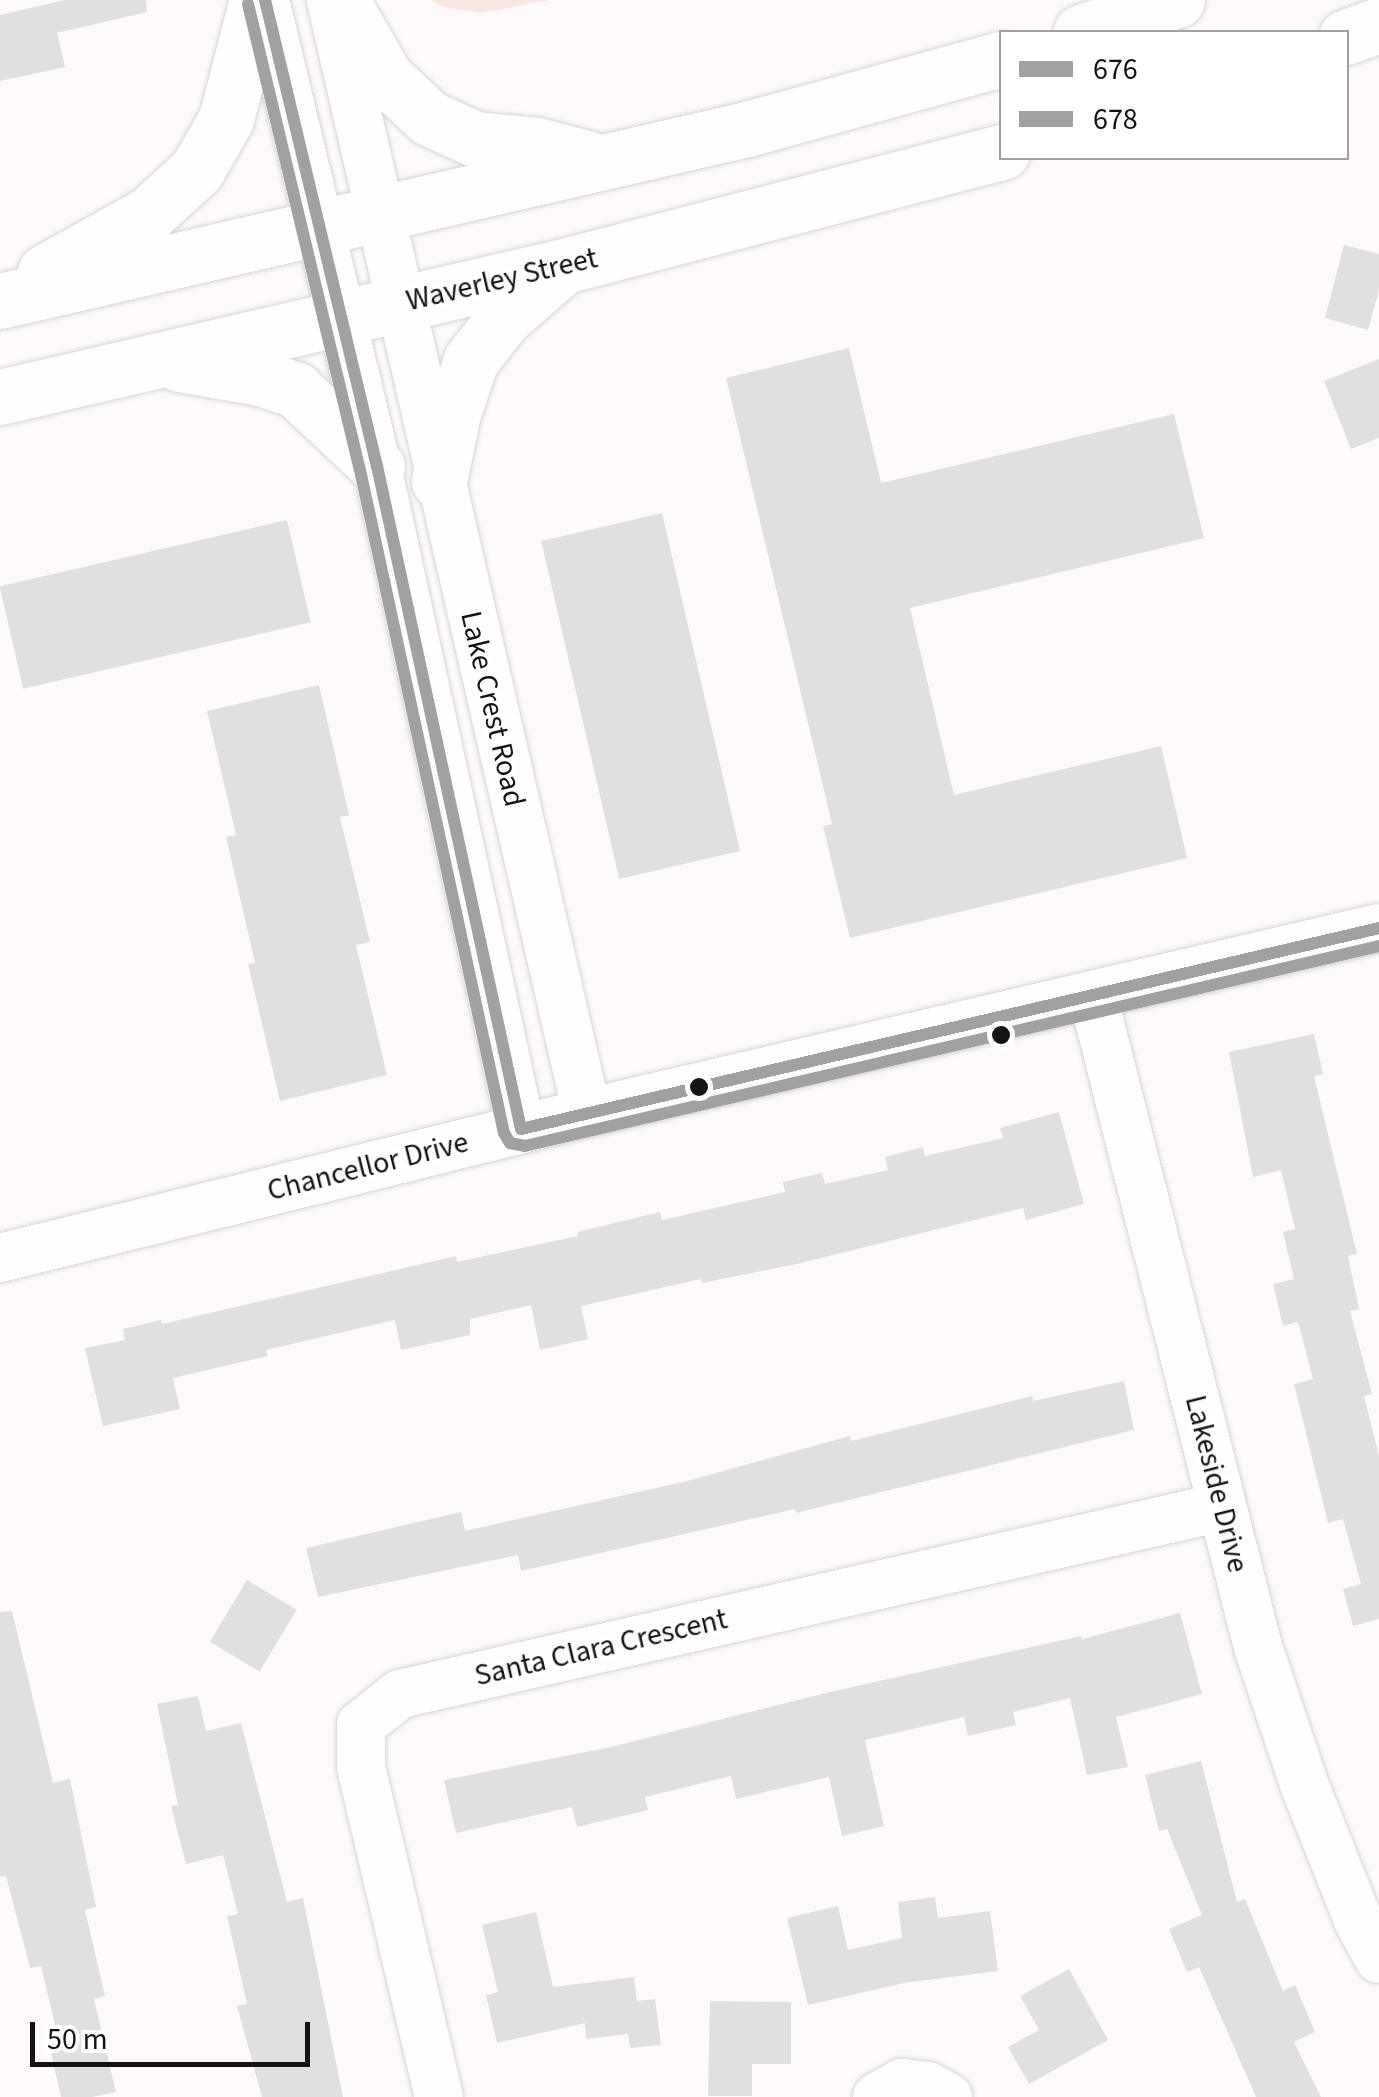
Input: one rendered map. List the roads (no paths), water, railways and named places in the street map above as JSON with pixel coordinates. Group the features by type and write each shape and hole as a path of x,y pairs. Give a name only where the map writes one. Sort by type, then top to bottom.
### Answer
{"main road":[{"path":"0,300 149,214 184,186 226,119 257,0"},
{"path":"340,0 386,78 429,118 474,139 537,145 603,163"},
{"path":"1087,30 1176,0"},
{"path":"1349,36 1379,25"},
{"path":"0,300 840,106 999,59"},
{"name":"Waverley Street","path":"0,397 564,266 999,153"},
{"path":"439,481 453,412 471,360 504,318 564,266"},
{"path":"157,360 237,373 296,390 377,466"}],"street":[{"name":"Lake Crest Road","path":"265,0 377,466 521,1129"},
{"name":"Lake Crest Road","path":"331,0 587,1113"},
{"name":"Chancellor Drive","path":"0,1258 587,1113 1379,928"},
{"name":"Lakeside Drive","path":"1093,996 1258,1647 1304,1784 1358,1920 1379,1959"},
{"name":"Santa Clara Crescent","path":"439,2097 361,1768 361,1725 400,1694 1222,1507"},
{"path":"878,2097 902,2084 928,2086 948,2097"}]}
